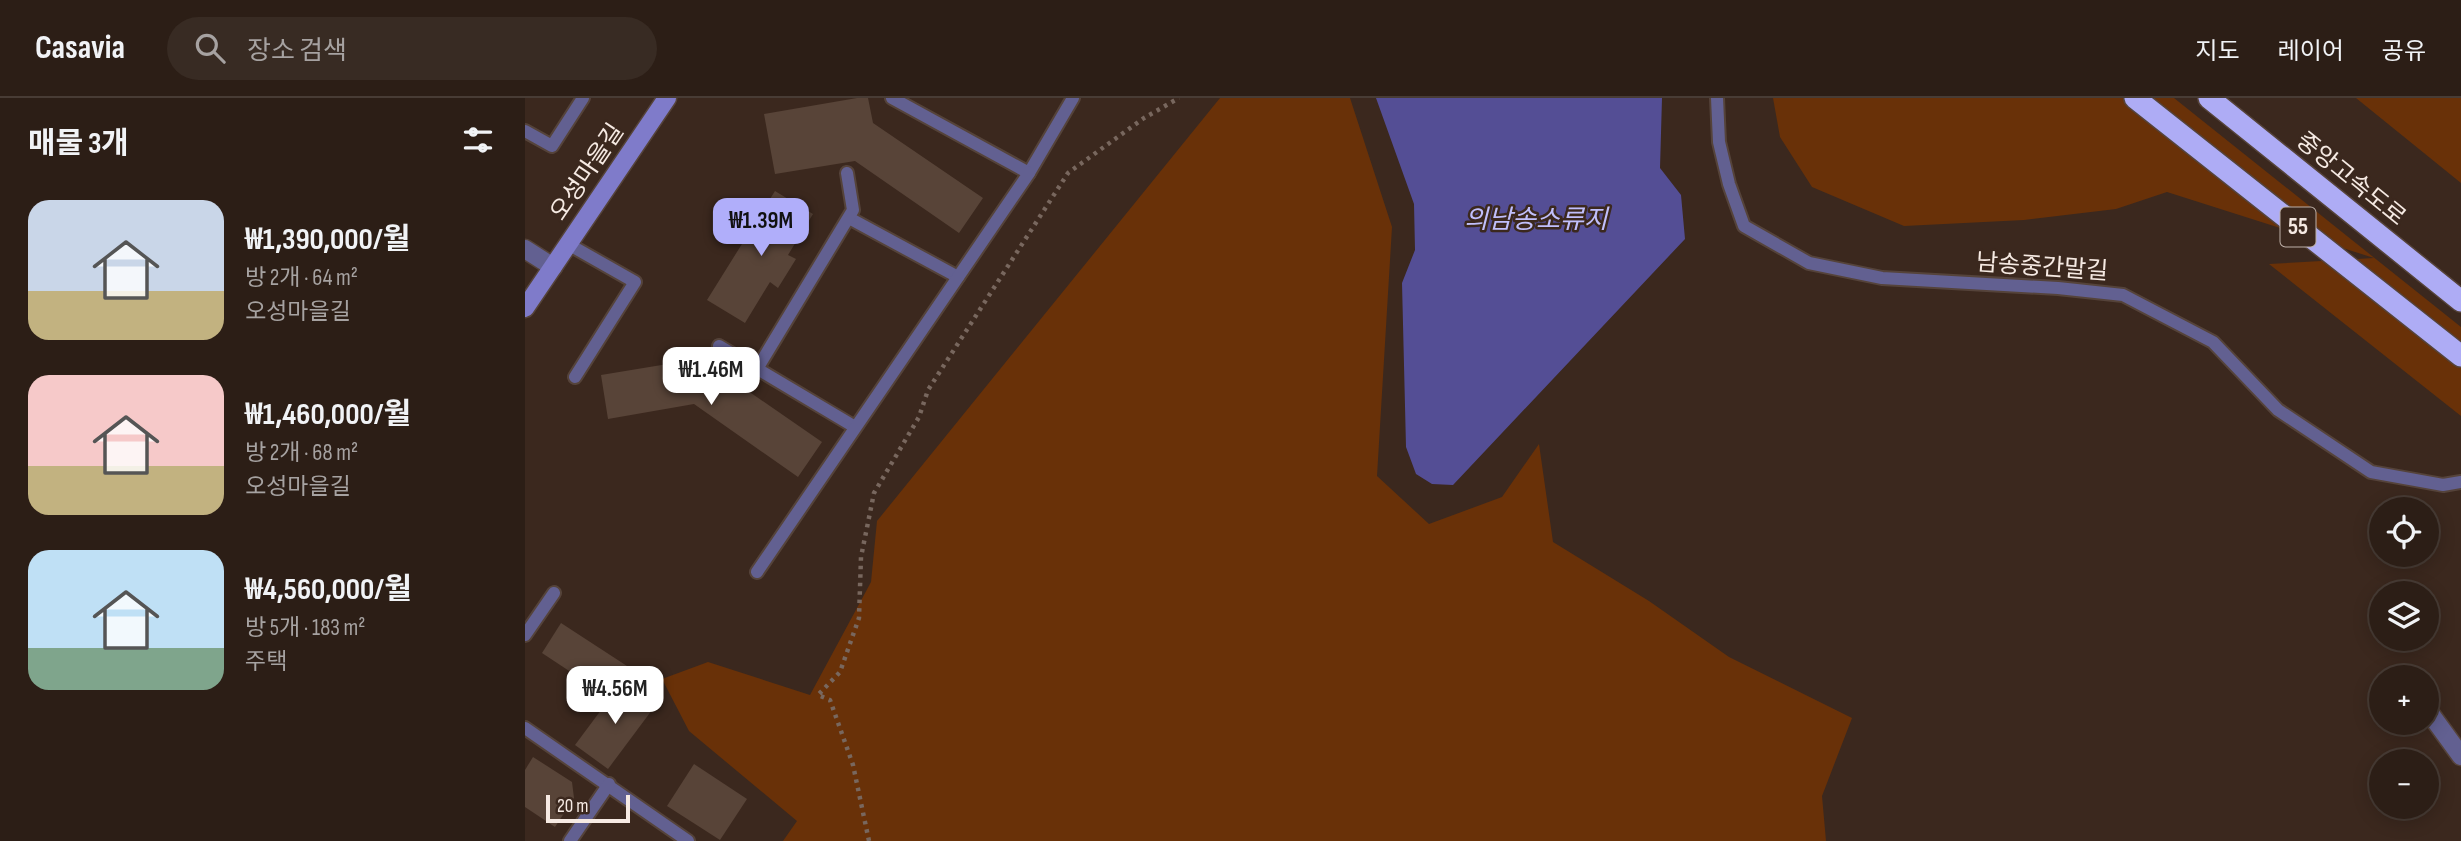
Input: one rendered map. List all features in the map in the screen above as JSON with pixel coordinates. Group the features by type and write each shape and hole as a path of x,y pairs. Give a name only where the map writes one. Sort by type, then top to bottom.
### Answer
{"highway":[{"name":"55","path":"2135,98 2461,356"},
{"name":"중앙고속도로","path":"2209,98 2461,301"}],"street":[{"name":"오성마을길","path":"525,308 667,98"},
{"path":"525,249 553,267"},
{"path":"2439,726 2461,756"}],"lane":[{"path":"525,131 552,146 583,98"},
{"path":"892,98 1029,173"},
{"path":"757,572 1029,173 1073,98"},
{"name":"남송중간말길","path":"1717,98 1719,142 1729,184 1744,226 1809,263 1882,278 2059,288 2123,295 2213,342 2277,410 2371,472 2443,485 2461,482"},
{"path":"757,369 853,211 847,173"},
{"path":"849,218 958,277"},
{"path":"568,243 635,282 575,377"},
{"path":"719,346 855,427"},
{"path":"525,635 554,593"},
{"path":"525,728 688,841"},
{"path":"570,841 609,784"}],"path":[{"path":"869,841 853,765 830,700 818,695 840,672 859,618 861,557 874,493 919,417 928,390 1068,173 1144,118 1179,98"}],"shaded area":[{"path":"1220,98 1350,98 1392,227 1377,476 1429,524 1502,497 1539,444 1553,542 1649,601 1729,657 1852,718 1822,796 1826,841 783,841 797,821 689,731 662,679 708,662 810,695 871,582 877,521"},
{"path":"1773,98 2174,98 2461,327 2461,416 2269,264 2374,258 2167,192 2116,209 2024,220 1904,226 1812,187 1780,137"},
{"path":"2356,98 2461,98 2461,183"}],"water":[{"name":"의남송소류지","path":"1376,98 1662,98 1660,168 1681,195 1685,239 1453,485 1432,484 1416,474 1406,447 1402,283 1415,250 1414,204"}],"building":[{"path":"868,98 873,123 983,198 959,233 855,161 775,174 764,114"},
{"path":"775,191 813,214 788,255 796,259 778,288 770,282 745,323 707,300"},
{"path":"710,357 712,366 822,442 798,477 694,404 608,419 601,375"},
{"path":"561,623 627,666 607,696 542,653"},
{"path":"622,682 655,706 608,769 575,745"},
{"path":"533,757 572,782 574,798 555,827 525,807 525,770"},
{"path":"694,764 747,799 720,840 667,806"}]}
